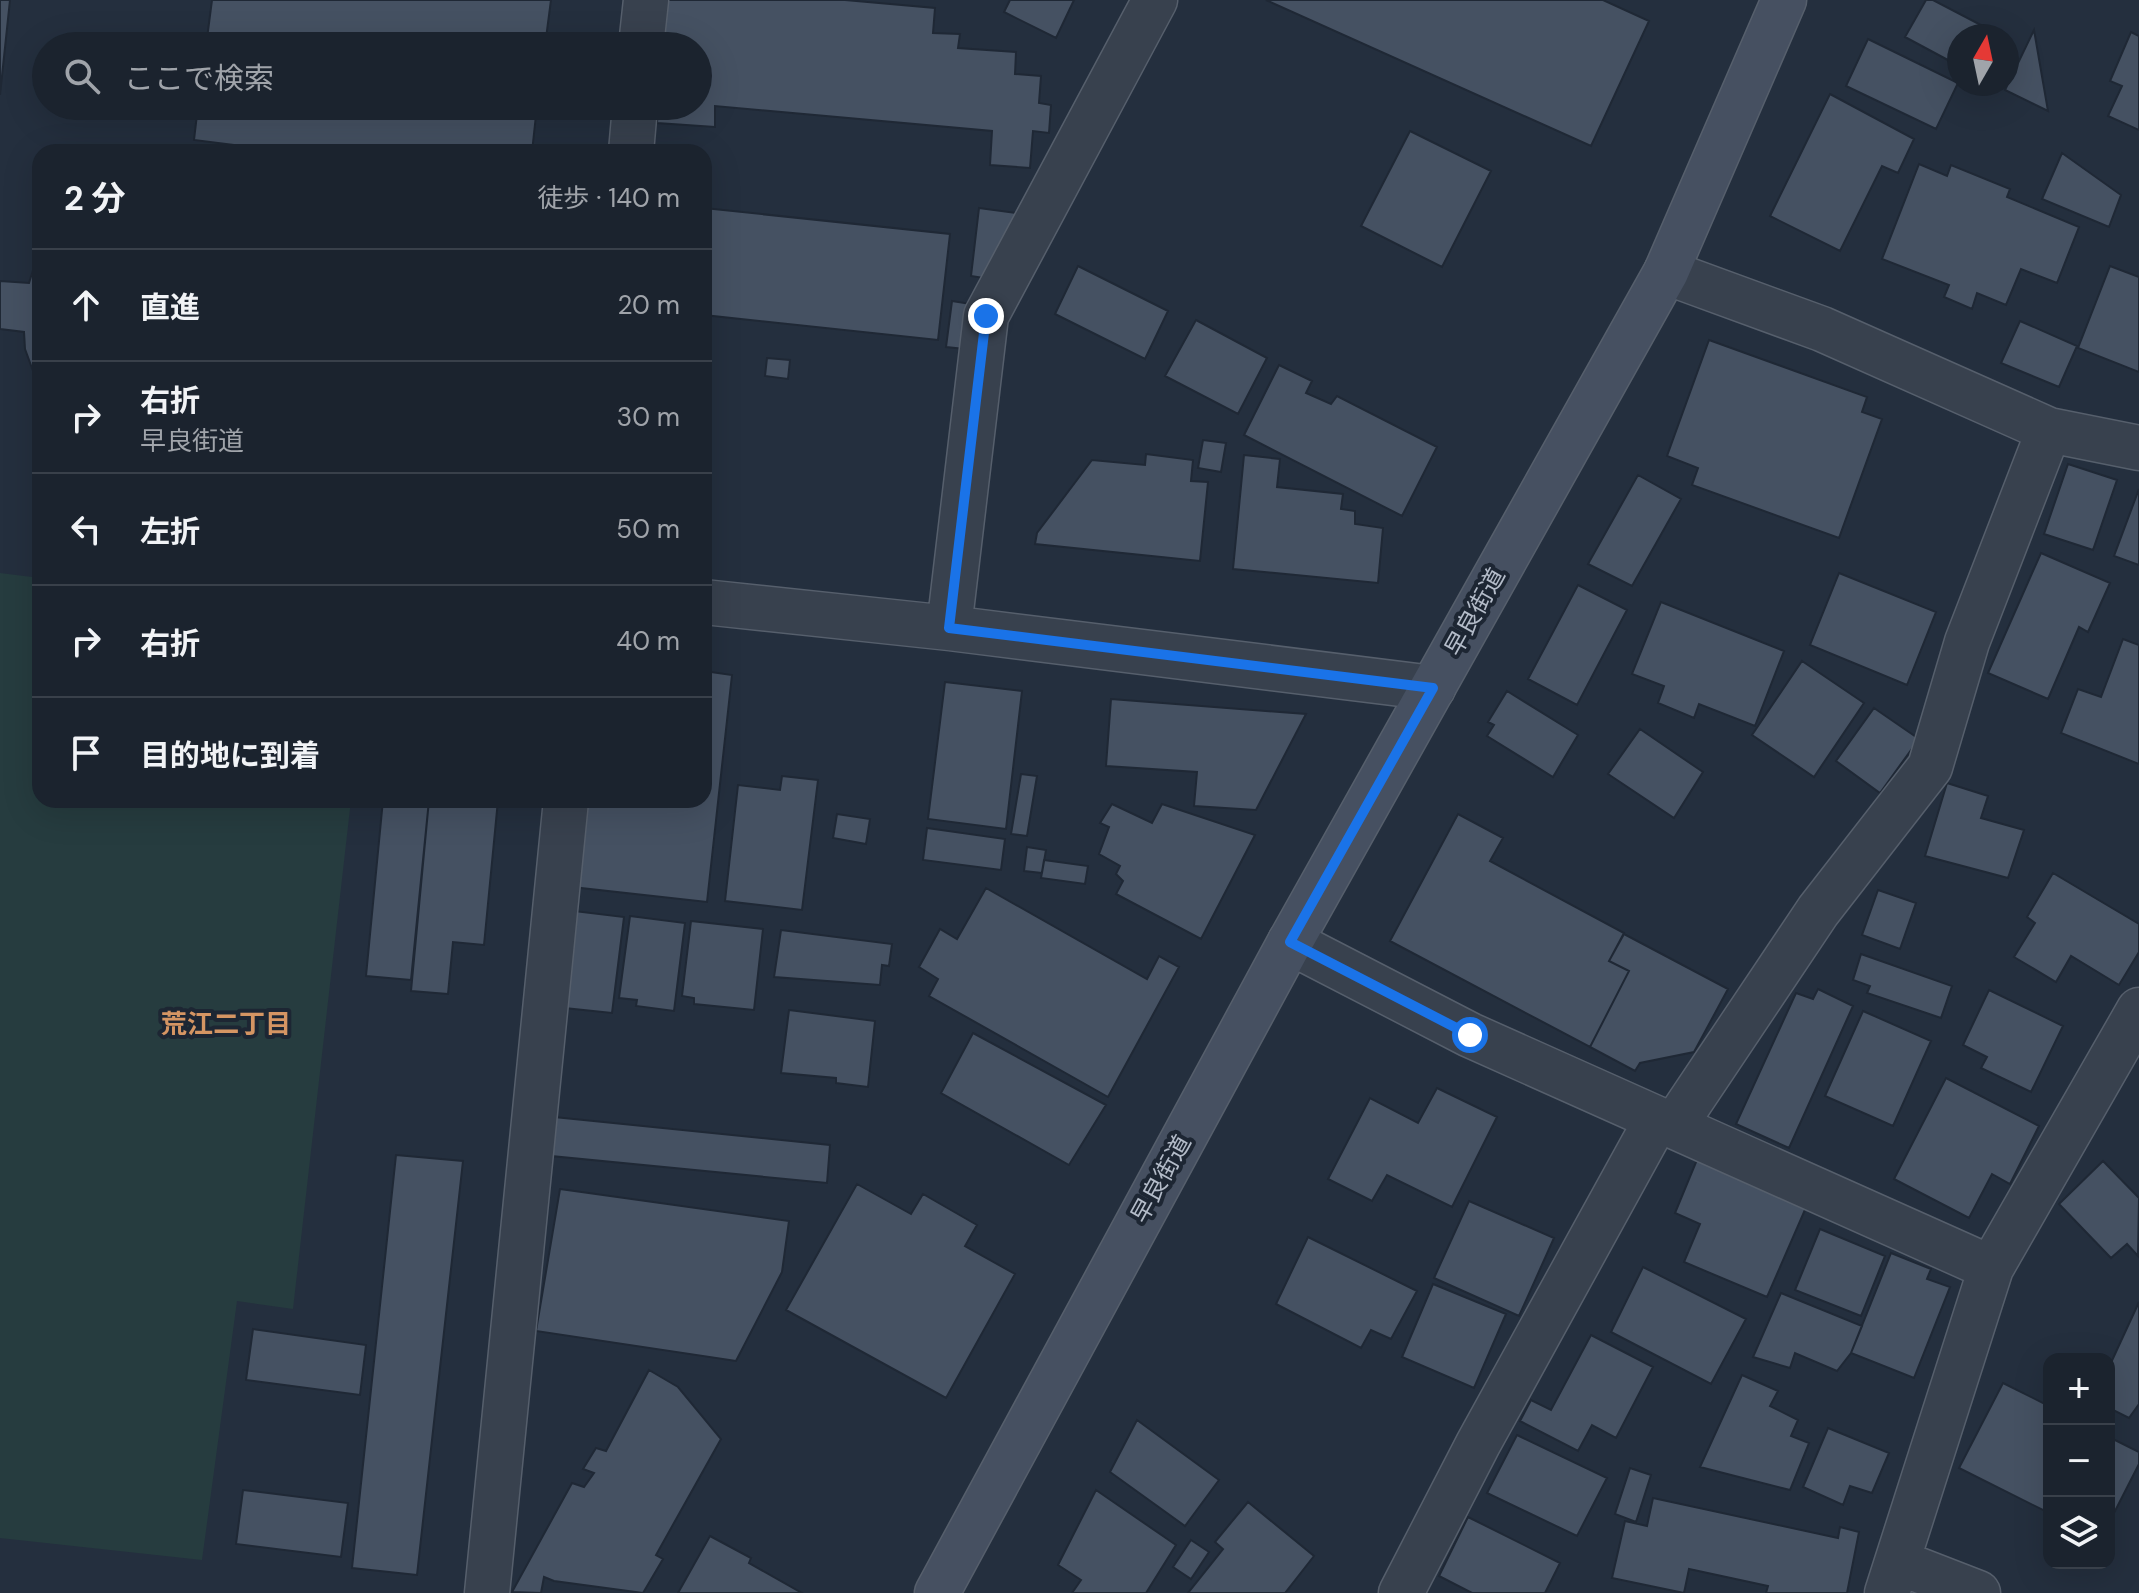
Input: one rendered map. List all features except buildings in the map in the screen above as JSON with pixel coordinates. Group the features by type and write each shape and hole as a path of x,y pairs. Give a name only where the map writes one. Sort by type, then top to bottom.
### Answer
{"street":[{"path":"643,32 646,0"},
{"path":"949,628 986,316 1155,0"},
{"name":"早良街道","path":"937,1593 1290,942 1666,272 1784,0"},
{"path":"632,144 634,120"},
{"path":"1666,272 1822,329 2049,430 2139,448"},
{"path":"1401,1593 1478,1444 1666,1122 1818,911 1930,767 1967,642 2049,430"},
{"path":"712,603 949,628 1433,688"},
{"path":"487,1593 565,808"},
{"path":"1290,942 1470,1035 1991,1268"},
{"path":"1978,1593 1892,1578 1991,1268 2139,1010"}],"green space":[{"path":"0,573 32,577 32,808 350,808 293,1309 237,1301 202,1560 0,1538"}],"district":[{"name":"荒江二丁目","path":"226,1024"}],"route":[{"path":"986,316 949,628 1433,688 1290,942 1470,1035"}]}
